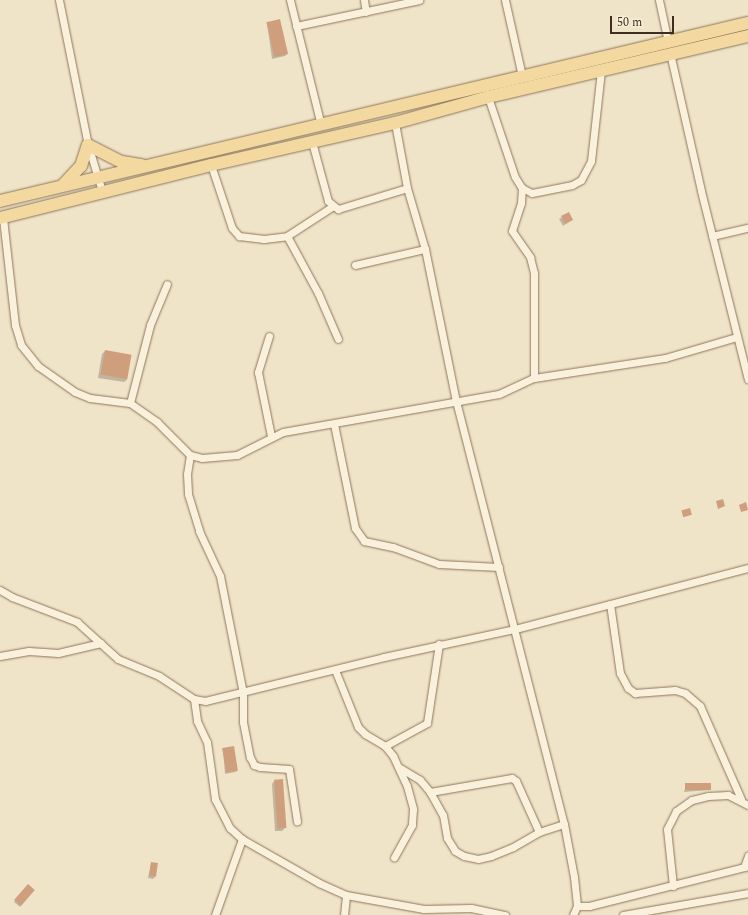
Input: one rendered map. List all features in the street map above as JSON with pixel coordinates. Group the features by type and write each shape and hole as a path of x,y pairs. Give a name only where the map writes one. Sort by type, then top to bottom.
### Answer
{"main road":[{"path":"2,218 102,191 394,123 601,70 748,23"},
{"path":"0,201 522,76 669,48 748,36"},
{"path":"522,76 525,89"},
{"path":"61,186 81,166 88,145 122,162 151,166"}],"street":[{"path":"58,0 88,145 96,178 102,191"},
{"path":"290,0 321,125"},
{"path":"364,0 366,12"},
{"path":"296,26 419,0"},
{"path":"505,0 522,76"},
{"path":"659,0 712,236 748,379"},
{"path":"488,98 515,177 522,188 532,192 572,185 581,180 591,161 601,70"},
{"path":"394,123 407,188 425,249 456,401 500,567 564,824 577,906 573,915"},
{"path":"312,142 328,201 338,209 407,188"},
{"path":"211,165 234,233 264,239 286,236 333,206"},
{"path":"522,188 519,210 512,231 530,257 534,272 534,378"},
{"path":"2,218 15,325 21,345 38,366 75,392 90,398 130,403 157,422 190,455 202,458 237,455 271,436 499,394 534,378 665,358 737,337"},
{"path":"712,236 748,228"},
{"path":"286,236 318,293 338,339"},
{"path":"355,265 425,249"},
{"path":"130,403 150,325 167,284"},
{"path":"269,336 258,372 271,436"},
{"path":"334,424 355,528 364,541 393,547 425,561 439,564 500,567"},
{"path":"190,455 187,474 188,494 199,531 220,576 243,693 243,722 250,757 254,765 260,767 289,768 297,821"},
{"path":"0,590 12,597 77,622 118,658 159,676 194,699 205,701 440,644 515,629 748,568"},
{"path":"610,604 620,673 628,688 635,693 675,690 685,693 700,706 741,800"},
{"path":"0,656 33,651 58,654 100,643"},
{"path":"385,746 427,723 440,644"},
{"path":"335,670 358,727 365,734 385,746 400,768 413,809 412,825 394,857"},
{"path":"194,699 197,721 207,742 215,798 230,828 242,839 319,883 346,895 424,912 449,907 486,910 505,915"},
{"path":"400,768 420,780 430,792 443,815 447,838 455,851 464,856 478,858 491,856 513,847 539,832 564,824"},
{"path":"430,792 512,778 516,781 539,832"},
{"path":"673,886 667,829 676,811 692,800 708,796 728,795 741,800 748,805"},
{"path":"215,915 242,839"},
{"path":"577,906 673,886 746,867 748,856"},
{"path":"623,915 748,893"},
{"path":"344,915 346,895"},
{"path":"449,907 450,915"}],"building":[{"path":"280,19 288,54 274,57 266,22"},
{"path":"569,212 573,220 565,224 561,216"},
{"path":"105,350 132,355 127,379 101,375"},
{"path":"723,499 725,506 718,509 716,501"},
{"path":"746,502 748,510 741,512 739,505"},
{"path":"690,508 692,515 683,517 681,510"},
{"path":"234,746 238,771 226,773 222,748"},
{"path":"283,779 286,828 277,829 274,780"},
{"path":"685,783 711,783 711,790 685,790"},
{"path":"151,862 158,863 156,877 149,876"},
{"path":"28,884 35,890 21,906 14,900"}]}
